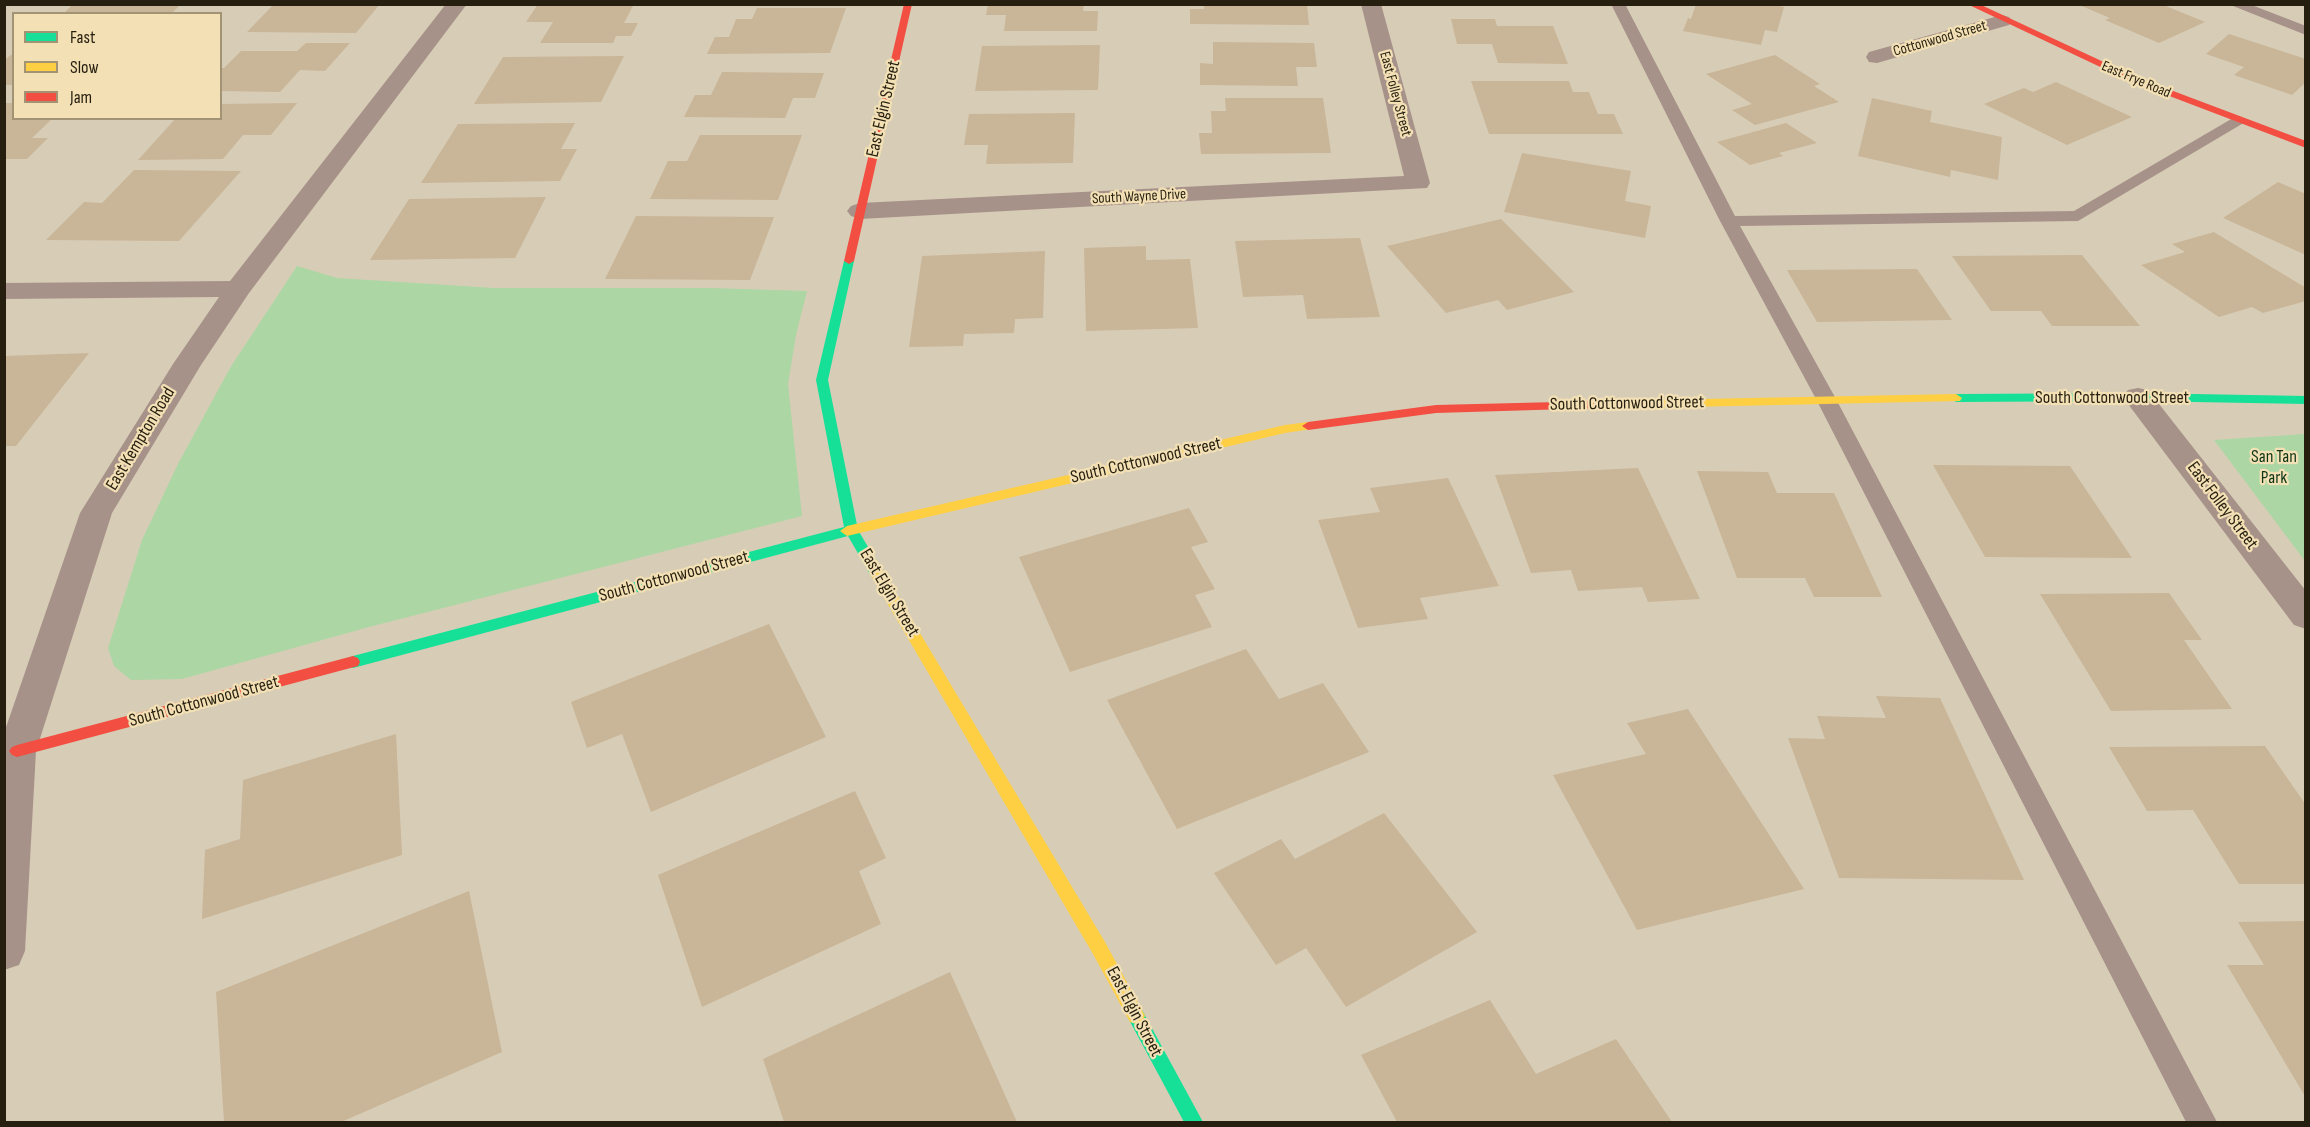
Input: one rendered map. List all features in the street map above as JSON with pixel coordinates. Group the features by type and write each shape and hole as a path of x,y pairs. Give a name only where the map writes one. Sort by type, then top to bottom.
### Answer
{"street":[{"name":"East Kempton Road","path":"4,951 17,751 96,513 187,364 238,289 457,4"},
{"name":"East Elgin Street","path":"908,4 822,380 851,530 1099,948 1194,1122"},
{"name":"East Folley Street","path":"1371,4 1418,183"},
{"name":"East Frye Road","path":"1971,4 2002,21 2133,79 2306,145"},
{"name":"Cottonwood Street","path":"1877,57 2002,21"},
{"name":"South Wayne Drive","path":"860,211 1418,183"},
{"path":"4,291 238,289"},
{"name":"East Folley Street","path":"2138,397 2306,616"},
{"name":"South Cottonwood Street","path":"17,751 851,530 1285,429 1436,409 1826,399 2138,397 2306,400"}],"lane":[{"path":"1618,4 1729,221 1826,399 2202,1122"},
{"path":"2235,4 2306,31"},
{"path":"1729,221 2078,216 2239,121"}],"green space":[{"path":"297,266 337,278 494,288 711,288 807,291 796,335 788,384 802,516 369,627 182,679 131,680 114,666 108,648 142,540 178,464 230,368"},
{"name":"San Tan Park","path":"2306,434 2305,561 2214,440"}],"building":[{"path":"73,4 181,4 173,12 65,12"},
{"path":"274,4 380,4 356,33 247,32"},
{"path":"538,4 633,6 624,23 638,23 631,36 616,36 613,43 540,43 553,22 526,22"},
{"path":"988,4 1084,4 1083,11 1098,11 1097,31 1004,31 1006,15 986,15"},
{"path":"1204,4 1307,4 1309,25 1190,24 1190,9 1204,9"},
{"path":"1696,4 1768,4 1784,7 1777,32 1765,30 1761,45 1683,31 1688,18 1691,19"},
{"path":"2077,4 2161,4 2205,22 2159,43 2105,20 2110,18"},
{"path":"757,8 846,8 830,53 707,54 715,37 729,37 736,19 752,19"},
{"path":"1451,19 1495,19 1497,26 1553,26 1568,64 1498,63 1492,44 1457,44"},
{"path":"2229,34 2306,59 2306,82 2292,95 2234,75 2244,67 2206,54"},
{"path":"1213,42 1314,43 1317,67 1296,67 1298,86 1200,85 1200,63 1213,64"},
{"path":"306,43 350,43 325,71 300,70 280,92 222,91 222,68 241,51 297,51"},
{"path":"1100,45 1098,90 975,91 982,46"},
{"path":"12,54 12,85 4,85 4,60"},
{"path":"1775,55 1820,84 1814,86 1839,102 1755,125 1732,110 1752,104 1706,74"},
{"path":"624,56 601,102 474,104 503,57"},
{"path":"722,72 824,73 815,98 793,98 785,118 684,117 695,95 711,95"},
{"path":"1471,81 1569,81 1573,92 1589,92 1598,114 1614,114 1623,134 1489,134"},
{"path":"2056,82 2132,117 2067,145 1984,104 2024,88 2033,92"},
{"path":"1225,98 1323,98 1331,153 1201,154 1199,133 1212,133 1211,111 1226,111"},
{"path":"1872,98 1932,111 1930,122 2002,137 1998,180 1951,170 1950,177 1858,156"},
{"path":"4,103 12,103 12,120 51,120 32,138 48,138 27,159 4,159"},
{"path":"297,103 271,135 243,135 223,159 138,160 174,120 222,120 222,104"},
{"path":"1075,113 1073,163 986,164 988,145 964,145 969,114"},
{"path":"575,123 561,149 577,149 560,181 421,183 458,124"},
{"path":"1786,123 1817,143 1779,153 1783,156 1750,165 1717,142"},
{"path":"700,135 802,135 778,200 650,199 668,161 687,161"},
{"path":"1522,153 1631,171 1625,201 1651,206 1645,238 1504,212"},
{"path":"134,170 241,171 179,241 46,240 84,202 102,203"},
{"path":"2278,182 2306,194 2306,255 2223,218"},
{"path":"546,197 515,258 370,260 409,199"},
{"path":"636,216 774,217 750,280 605,279"},
{"path":"1501,219 1574,292 1507,310 1498,300 1446,313 1387,246"},
{"path":"2214,232 2306,288 2306,301 2263,313 2252,307 2219,317 2141,265 2185,252 2172,244"},
{"path":"1360,238 1380,317 1307,319 1303,295 1243,297 1235,241"},
{"path":"1146,246 1146,260 1190,259 1198,328 1086,331 1084,248"},
{"path":"1045,251 1043,318 1015,319 1014,333 964,334 963,346 909,347 922,256"},
{"path":"2082,255 2140,326 2052,326 2041,311 1991,311 1952,256"},
{"path":"1917,269 1952,320 1817,322 1787,270"},
{"path":"89,353 16,446 4,446 4,356"},
{"path":"1933,465 2070,466 2132,558 1985,557"},
{"path":"1638,468 1700,599 1648,602 1642,587 1578,591 1571,570 1531,573 1495,475"},
{"path":"1697,471 1768,472 1777,493 1834,493 1882,597 1814,597 1805,578 1737,578"},
{"path":"1448,478 1499,586 1420,598 1428,619 1358,628 1318,520 1380,512 1370,488"},
{"path":"1189,508 1208,542 1191,547 1215,589 1195,595 1212,627 1070,672 1019,557"},
{"path":"2169,593 2202,640 2184,640 2232,709 2111,711 2040,594"},
{"path":"769,624 826,737 651,812 622,734 587,748 571,702"},
{"path":"1246,649 1279,699 1323,683 1369,752 1177,829 1107,700"},
{"path":"1876,696 1940,698 2024,880 1839,878 1788,738 1825,739 1817,716 1886,718"},
{"path":"1688,709 1804,889 1637,930 1553,775 1646,754 1627,723"},
{"path":"396,734 402,855 202,919 205,850 240,839 243,780"},
{"path":"2265,746 2306,805 2306,884 2239,884 2193,810 2147,811 2109,747"},
{"path":"855,791 886,858 859,871 881,924 702,1007 658,875"},
{"path":"1384,813 1477,932 1346,1007 1306,948 1276,965 1214,873 1281,839 1295,859"},
{"path":"469,891 502,1052 341,1122 224,1122 216,992"},
{"path":"2306,921 2306,1098 2227,965 2264,965 2238,922"},
{"path":"950,972 1017,1122 784,1122 763,1059"},
{"path":"1490,1000 1536,1074 1616,1039 1672,1122 1397,1122 1361,1055"}],"traffic: fast":[{"path":"849,261 822,380 851,530 876,572"},
{"path":"1956,398 2138,397 2306,400"},
{"path":"353,662 847,531"},
{"path":"1136,1016 1194,1122"}],"traffic: slow":[{"path":"1598,405 1956,398"},
{"path":"847,531 1285,429 1308,426"},
{"path":"876,572 1099,948 1136,1016"}],"traffic: jam":[{"path":"849,261 908,4"},
{"path":"1971,4 2133,79 2306,145"},
{"path":"1308,426 1436,409 1598,405"},
{"path":"17,751 353,662"}]}
